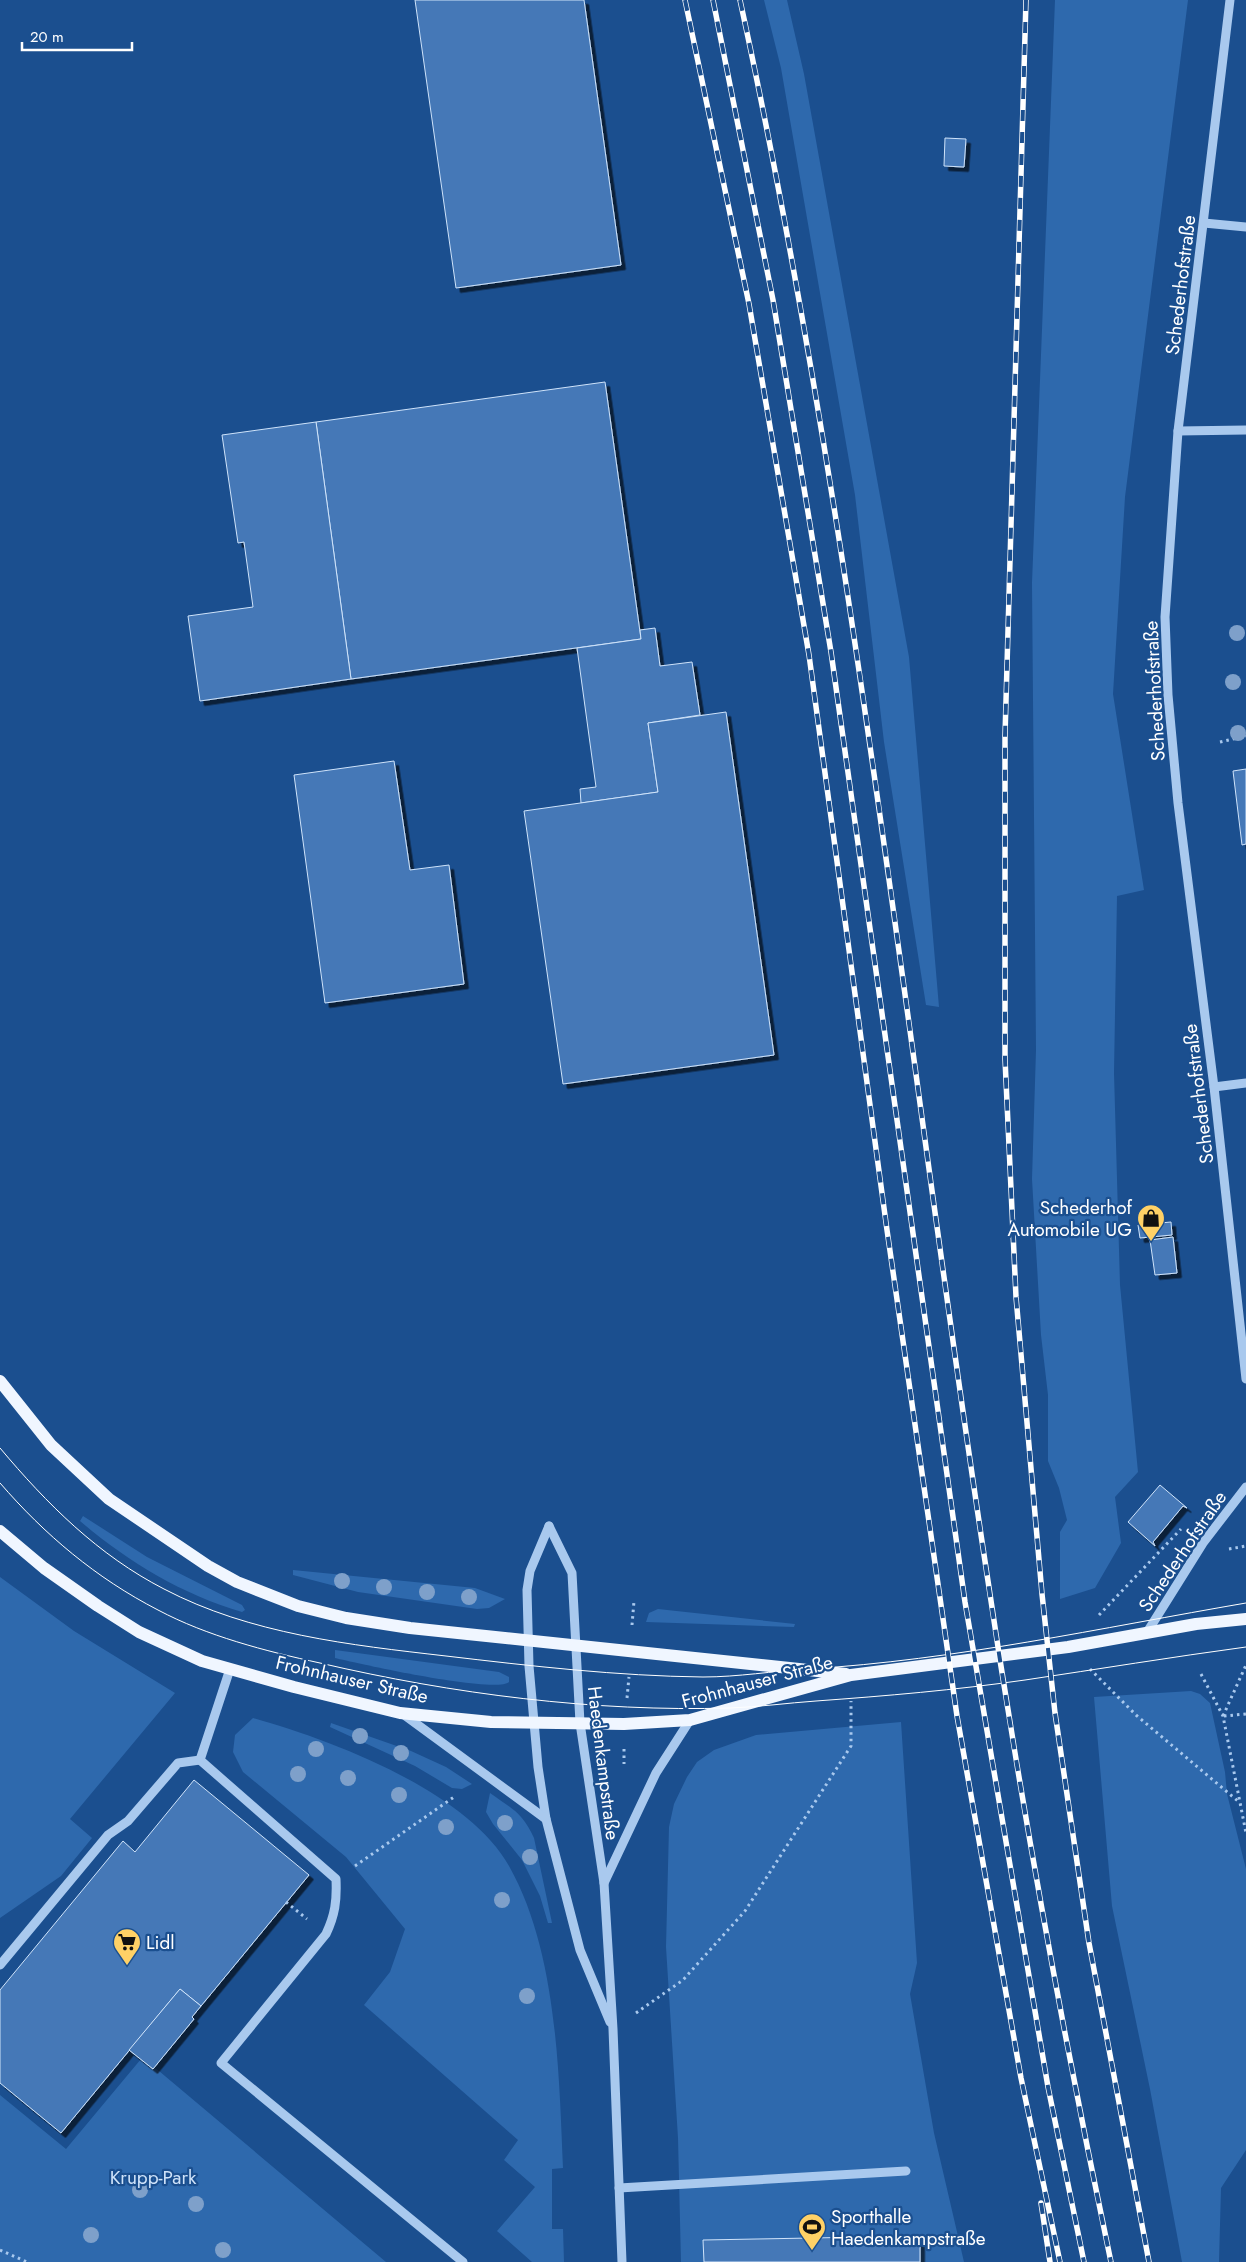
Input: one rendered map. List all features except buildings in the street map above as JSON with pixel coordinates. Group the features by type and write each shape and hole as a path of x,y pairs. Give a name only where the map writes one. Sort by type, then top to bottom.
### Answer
{"main road":[{"name":"Frohnhauser Straße","path":"0,1382 50,1445 109,1499 180,1548 236,1582 298,1606 346,1618 529,1642 808,1669 851,1675"},
{"name":"Frohnhauser Straße","path":"0,1531 44,1568 117,1618 174,1650 202,1661 400,1713 491,1722 624,1724 690,1720 851,1675 1068,1647 1196,1624 1246,1620"}],"street":[{"name":"Schederhofstraße","path":"1230,0 1178,431 1165,616 1168,695 1178,803 1214,1087 1246,1379"},
{"path":"1204,224 1246,227"},
{"path":"1178,431 1246,430"},
{"path":"1214,1087 1246,1083"},
{"name":"Schederhofstraße","path":"1146,1634 1203,1543 1246,1487"},
{"path":"529,1642 527,1590 530,1571 549,1526 572,1573 577,1646"},
{"name":"Haedenkampstraße","path":"529,1642 534,1723 546,1818 580,1950 613,2029"},
{"name":"Haedenkampstraße","path":"577,1646 580,1723 604,1883 613,2029 622,2262"},
{"path":"200,1760 230,1669"},
{"path":"400,1713 546,1818"},
{"name":"Haedenkampstraße","path":"604,1883 656,1773 690,1720"},
{"path":"0,1965 108,1836 128,1821 178,1763 200,1760 336,1879 337,1898 335,1915 326,1934 221,2064 463,2262"},
{"path":"619,2188 906,2171"}],"path":[{"path":"1220,742 1246,736"},
{"path":"1111,1602 1181,1529 1188,1534"},
{"path":"1235,1548 1246,1546"},
{"path":"624,1764 624,1724 634,1601"},
{"path":"1223,1716 1246,1666"},
{"path":"1201,1674 1223,1716 1238,1802 1246,1834"},
{"path":"613,2029 683,1980 745,1911 851,1746 851,1675"},
{"path":"1096,1676 1136,1715 1238,1802"},
{"path":"1223,1716 1246,1714"},
{"path":"336,1879 454,1797"},
{"path":"0,2250 27,2262"}],"green space":[{"path":"764,0 787,0 804,74 909,657 939,1007 926,1005 884,742 855,495 781,68"},
{"path":"1055,0 1188,0 1125,497 1113,694 1144,890 1117,896 1114,1073 1120,1285 1138,1472 1115,1497 1121,1543 1095,1588 1060,1599 1060,1532 1067,1520 1059,1488 1048,1461 1048,1395 1041,1335 1032,1179 1036,1050 1032,583"},
{"path":"83,1516 147,1557 242,1605 245,1610 242,1612 219,1605 156,1575 98,1536 80,1521"},
{"path":"293,1570 475,1588 505,1599 489,1608 477,1609 358,1592 293,1575"},
{"path":"0,1577 74,1631 175,1693 70,1819 92,1838 61,1876 0,1918"},
{"path":"658,1609 795,1624 794,1627 646,1622 649,1613"},
{"path":"335,1650 499,1672 509,1677 509,1682 499,1685 479,1684 426,1677 335,1658"},
{"path":"1191,1691 1200,1694 1210,1703 1225,1772 1227,1794 1246,1869 1246,2150 1221,2188 1219,2262 1182,2262 1150,2089 1112,1906 1094,1697"},
{"path":"253,1718 320,1740 358,1755 395,1772 430,1792 462,1814 489,1839 509,1866 525,1899 537,1936 553,2013 560,2092 563,2168 552,2169 552,2229 563,2229 564,2262 532,2262 497,2231 535,2187 504,2160 518,2140 364,2005 390,1972 405,1929 346,1857 243,1772 233,1752 235,1735"},
{"path":"901,1722 917,1963 910,1994 934,2133 964,2262 681,2262 678,2138 666,1947 669,1827 674,1804 687,1777 697,1762 714,1750 756,1735"},
{"path":"331,1723 411,1751 446,1767 472,1784 462,1789 452,1788 415,1766 330,1727"},
{"path":"490,1793 510,1807 530,1829 534,1838 552,1923 548,1923 540,1896 522,1860 493,1824 486,1812"},
{"name":"Krupp-Park","path":"141,2059 159,2071 386,2262 0,2262 0,2095 66,2149"}],"tram line":[{"path":"0,1448 36,1489 75,1527 117,1560 164,1589 231,1617 266,1627 337,1642 410,1652 606,1673 703,1677 729,1676 863,1665 973,1651 1246,1603"},
{"path":"0,1483 53,1538 113,1584 158,1610 196,1628 278,1653 370,1674 421,1684 524,1699 627,1707 741,1707 973,1687 1246,1647"}],"railway":[{"path":"685,0 749,304 809,655 887,1230 957,1716 1021,2078 1060,2262"},
{"path":"713,0 773,300 831,652 965,1602 1048,2087 1084,2262"},
{"path":"740,0 779,192 814,385 845,578 983,1548 1011,1727 1058,1995 1111,2262"},
{"path":"1026,0 1005,736 1005,1059 1016,1297 1042,1594 1055,1713 1089,1943 1149,2262"},
{"path":"1041,2203 1050,2262"}],"place":[{"name":"Schederhof Automobile UG","path":"1151,1242"},
{"name":"Lidl","path":"127,1966"},
{"name":"Sporthalle Haedenkampstraße","path":"812,2251"}]}
